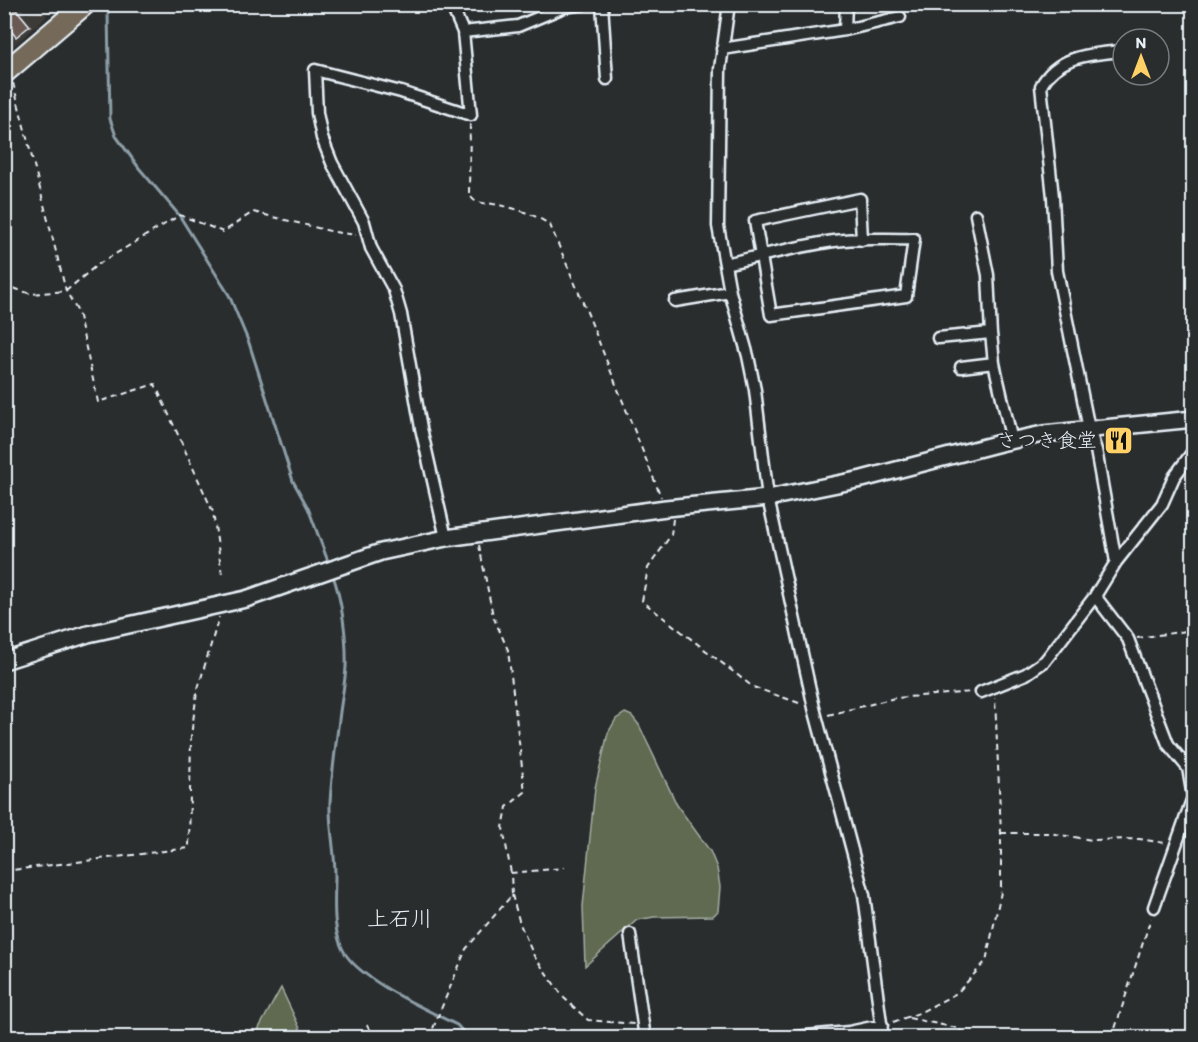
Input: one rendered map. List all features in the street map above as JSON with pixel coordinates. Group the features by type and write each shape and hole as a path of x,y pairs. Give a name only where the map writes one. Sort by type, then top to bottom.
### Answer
{"highway":[{"path":"7,71 85,4"}],"street":[{"path":"446,538 421,428 401,314 394,290 371,248 364,222 332,163 322,138 317,112 315,70 401,92 471,115 463,32 451,4"},
{"path":"463,32 518,26 564,7 583,4"},
{"path":"602,4 607,79"},
{"path":"729,4 720,69 718,226 730,292 755,390 768,498 815,713 864,895 883,1038"},
{"path":"845,30 846,4"},
{"path":"722,49 845,30 900,17"},
{"path":"1111,52 1072,58 1058,66 1041,86 1053,197 1057,271 1089,429 1096,450 1116,562"},
{"path":"725,264 760,256 835,241 914,239 906,296 771,315 760,256 755,221 860,199 862,240"},
{"path":"976,215 988,275 994,363 1012,441"},
{"path":"675,301 730,292"},
{"path":"938,338 991,333 992,335"},
{"path":"961,367 994,363"},
{"path":"4,661 88,634 223,605 266,593 381,552 446,538 670,508 768,498 851,481 1043,434 1194,418"},
{"path":"981,692 1026,674 1045,661 1095,596 1116,562 1162,504 1174,477 1194,450"},
{"path":"1095,596 1128,639 1168,744 1188,768 1193,797 1154,907"},
{"path":"630,934 645,1038"},
{"path":"785,1038 849,1032 882,1025"}],"path":[{"path":"7,71 66,291 78,312 98,402 155,384 213,512 222,575"},
{"path":"471,115 469,192 472,199 479,203 493,204 542,219 550,225 670,508 671,535 648,568 642,601 753,687 815,713 895,698 981,692"},
{"path":"4,285 31,294 66,291 97,265 180,215 223,232 253,212 334,232 367,236"},
{"path":"477,534 493,616 508,650 525,792 507,807 503,828 511,873 512,895 520,924 534,956 564,998 588,1020 643,1025"},
{"path":"4,871 189,848 191,736 197,692 223,605"},
{"path":"1128,639 1194,630"},
{"path":"882,1025 919,1013 957,993 986,961 1001,892 995,687"},
{"path":"1001,833 1049,833 1092,840 1139,839 1177,844"},
{"path":"511,873 564,868"},
{"path":"429,1038 466,948 512,895"},
{"path":"1112,1038 1154,907"},
{"path":"906,1018 957,1028 969,1038"},
{"path":"367,1025 376,1038"}],"shaded area":[{"path":"21,5 25,14 43,10 47,16 5,54 5,9"}],"green space":[{"path":"625,713 632,716 639,725 677,805 710,851 717,868 720,887 718,911 713,916 654,917 637,920 585,966 583,906 595,788 608,733 616,719"},
{"path":"281,988 304,1037 254,1037"}],"building":[{"path":"16,9 30,26 16,37 4,22 4,11"}],"waterway":[{"path":"108,13 110,119 116,136 139,168 179,215 229,295 249,343 293,481 308,508 329,564"},
{"path":"332,573 341,607 346,656 330,802 338,937 346,955 367,976 457,1025 466,1038"}],"place":[{"name":"さつき食堂","path":"1118,440"}],"district":[{"name":"上石川","path":"400,918"}]}
